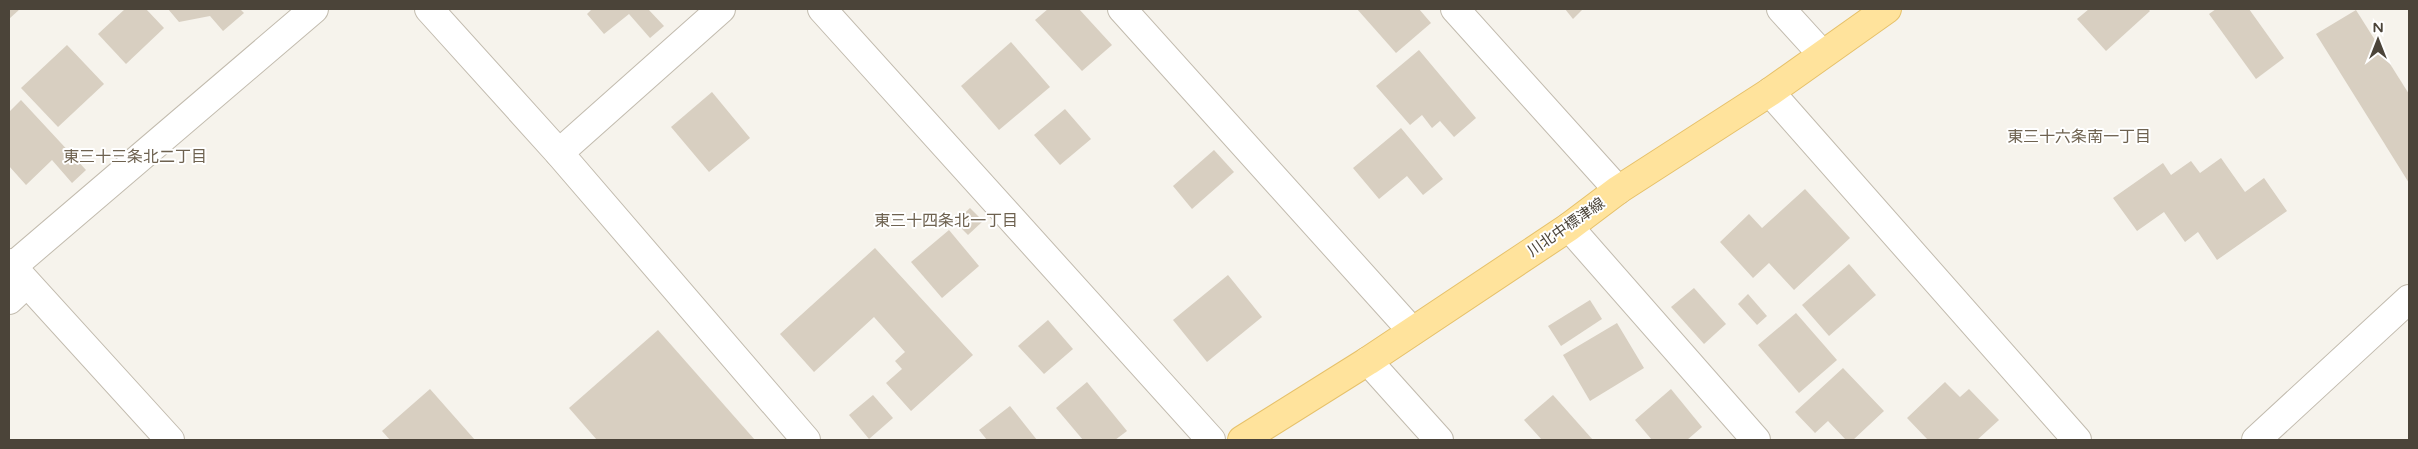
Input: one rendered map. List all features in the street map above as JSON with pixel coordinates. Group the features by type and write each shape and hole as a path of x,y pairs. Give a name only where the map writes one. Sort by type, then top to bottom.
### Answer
{"main road":[{"name":"川北中標津線","path":"1242,440 1368,361 1569,226 1618,190 1770,92 1888,9"}],"street":[{"path":"170,440 14,279 314,9"},
{"path":"429,9 559,154 806,440"},
{"path":"559,154 721,9"},
{"path":"822,9 1211,440"},
{"path":"1122,9 1412,331"},
{"path":"1455,9 1618,190"},
{"path":"1781,9 1822,54"},
{"path":"1770,92 2077,440"},
{"path":"1569,226 1756,440"},
{"path":"2256,440 2409,299"},
{"path":"1368,361 1439,440"}],"building":[{"path":"9,9 20,9 9,19"},
{"path":"125,9 146,9 164,28 126,64 98,34"},
{"path":"168,9 240,9 244,13 223,31 210,16 179,22"},
{"path":"592,9 648,9 664,26 650,38 629,14 604,34 587,14"},
{"path":"1048,9 1079,9 1112,45 1082,71 1035,20"},
{"path":"1357,9 1419,9 1431,23 1396,53"},
{"path":"1565,9 1583,9 1573,19"},
{"path":"2089,9 2148,9 2150,11 2106,51 2077,19"},
{"path":"2216,9 2249,9 2284,58 2256,79 2209,14"},
{"path":"2356,10 2409,94 2409,183 2316,34"},
{"path":"1011,42 1050,87 999,130 961,86"},
{"path":"67,45 104,84 58,127 21,88"},
{"path":"1419,50 1476,118 1454,137 1440,121 1432,128 1422,115 1410,125 1376,86"},
{"path":"712,92 750,138 709,172 671,127"},
{"path":"21,100 86,170 72,183 52,160 26,185 9,166 9,112"},
{"path":"1065,109 1091,139 1060,165 1034,135"},
{"path":"1401,128 1443,179 1423,195 1407,176 1379,199 1353,168"},
{"path":"1214,150 1234,172 1192,209 1173,186"},
{"path":"2221,158 2245,192 2264,178 2287,211 2217,260 2198,232 2185,242 2164,212 2137,231 2113,198 2163,163 2171,175 2191,161 2200,173"},
{"path":"1805,189 1850,238 1794,290 1769,263 1753,278 1720,242 1749,214 1762,228"},
{"path":"970,208 983,221 968,235 955,222"},
{"path":"949,230 979,266 942,298 911,262"},
{"path":"875,248 973,355 911,411 886,383 902,369 895,361 905,352 874,317 814,372 780,334"},
{"path":"1849,264 1876,295 1829,336 1802,305"},
{"path":"1228,275 1262,317 1207,362 1173,320"},
{"path":"1694,288 1726,324 1704,344 1671,307"},
{"path":"1748,294 1767,316 1757,325 1738,304"},
{"path":"1590,300 1602,319 1561,346 1548,326"},
{"path":"1796,313 1837,360 1799,393 1758,345"},
{"path":"1048,320 1073,349 1044,374 1018,346"},
{"path":"1617,323 1644,368 1590,401 1563,355"},
{"path":"658,330 755,440 597,440 569,408"},
{"path":"1843,368 1884,411 1853,440 1846,440 1828,421 1815,433 1795,412"},
{"path":"1087,382 1127,431 1115,440 1083,440 1056,408"},
{"path":"1945,382 1960,397 1969,389 1999,420 1977,440 1928,440 1907,418"},
{"path":"430,389 475,440 390,440 382,431"},
{"path":"1671,389 1702,427 1687,440 1652,440 1635,420"},
{"path":"873,395 893,418 869,439 849,415"},
{"path":"1553,395 1593,440 1542,440 1524,420"},
{"path":"1010,406 1037,440 987,440 979,430"}],"district":[{"name":"東三十六条南一丁目","path":"2079,137"},
{"name":"東三十三条北二丁目","path":"135,157"},
{"name":"東三十四条北一丁目","path":"946,221"}]}
